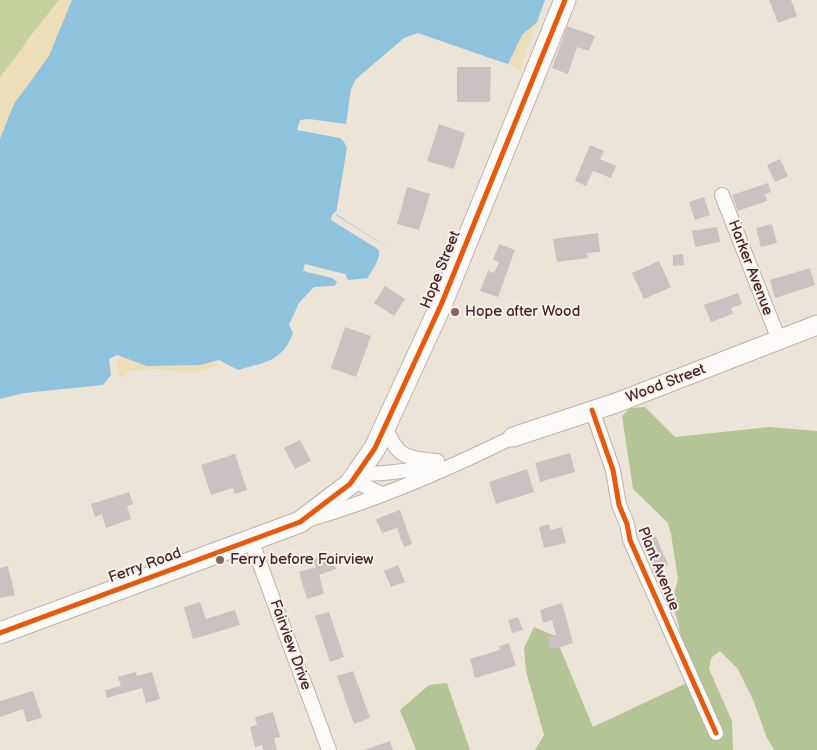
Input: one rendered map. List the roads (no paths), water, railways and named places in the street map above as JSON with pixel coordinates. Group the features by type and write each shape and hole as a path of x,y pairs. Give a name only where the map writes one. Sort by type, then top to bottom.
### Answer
{"main road":[{"name":"Hope Street","path":"300,522 350,484 376,448 441,304 565,0"},
{"name":"Wood Street","path":"513,437 616,403 817,325"},
{"name":"Ferry Road","path":"0,633 300,522"}],"street":[{"name":"Harker Avenue","path":"722,195 778,340"},
{"name":"Plant Avenue","path":"592,410 613,470 619,505 627,524 630,540 716,734"},
{"name":"Wood Street","path":"385,426 394,448 403,454 415,459 440,462"},
{"name":"Wood Street","path":"355,477 418,469 513,437"},
{"name":"Wood Street","path":"300,522 339,511 382,494 442,470 513,437"},
{"path":"355,477 382,494"},
{"name":"Fairview Drive","path":"251,540 329,750"}],"water":[{"path":"72,0 545,0 537,22 522,35 508,64 417,37 357,86 336,214 387,247 364,284 314,287 299,303 289,325 293,333 289,343 278,355 264,362 238,370 219,360 200,365 147,366 117,355 109,359 111,375 103,385 24,393 0,399 0,139 14,104 49,56"}],"place":[{"name":"Hope after Wood","path":"455,312"},
{"name":"Ferry before Fairview","path":"220,560"}]}
